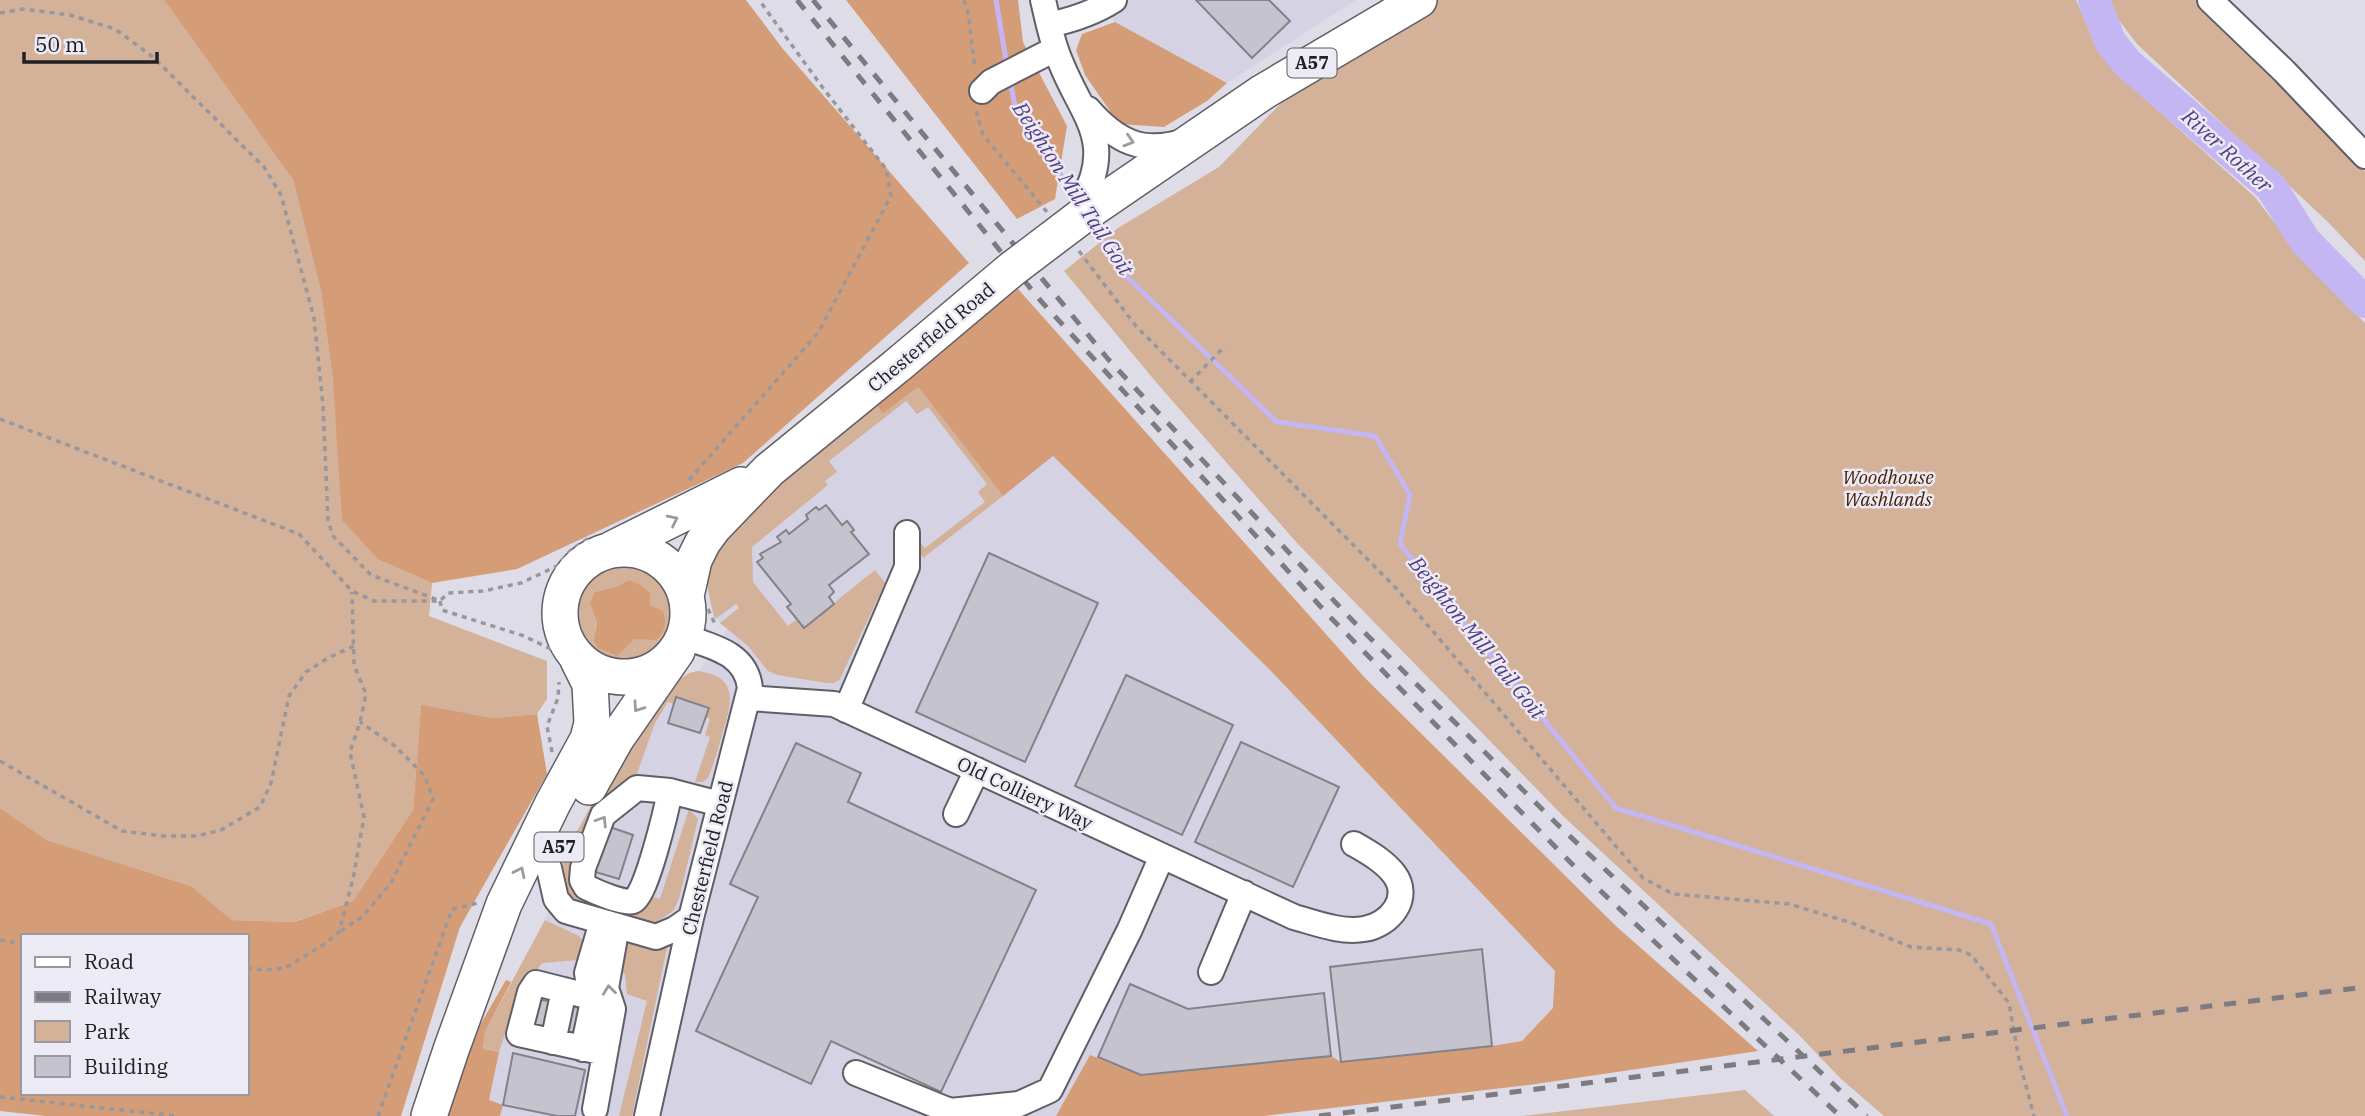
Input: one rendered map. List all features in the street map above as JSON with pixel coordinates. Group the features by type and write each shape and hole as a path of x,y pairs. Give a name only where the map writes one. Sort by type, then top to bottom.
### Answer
{"highway":[{"name":"A57","path":"1085,206 1208,131 1263,92 1419,0"},
{"name":"Chesterfield Road","path":"686,596 694,560 703,542 769,470 900,364 1085,206"},
{"name":"Chesterfield Road","path":"601,543 769,470"},
{"name":"A57","path":"429,1116 504,904 588,739 592,723 590,684 564,663 562,632 558,618 567,582 601,543"},
{"path":"601,543 643,551 665,563 680,580 686,596"},
{"name":"A57","path":"451,1050 616,738 681,644 688,618 686,596"},
{"path":"564,663 612,676 630,677 651,671 681,644"}],"street":[{"path":"1042,0 1067,76 1092,127 1097,151 1094,178 1085,206"},
{"path":"986,87 1032,61 1069,21 1114,0"},
{"path":"2210,0 2284,71 2365,156"},
{"path":"1079,98 1106,129 1131,143 1147,146 1169,145 1208,131"},
{"path":"846,710 907,567 907,533"},
{"name":"Chesterfield Road","path":"647,1116 691,918 749,698 749,680 742,664 727,652 681,644"},
{"name":"Old Colliery Way","path":"749,698 834,704 1294,917 1349,930 1373,927 1390,918 1399,902 1400,892 1398,880 1391,870 1354,844"},
{"path":"956,814 976,770"},
{"path":"670,791 665,819 638,898 632,902 586,887 582,876 586,859 603,815 636,788 670,791 720,804"},
{"path":"856,1073 950,1111 1018,1104 1050,1090 1130,929 1162,856"},
{"path":"549,868 556,899 566,911 656,937 691,918"},
{"path":"1211,972 1244,893"},
{"path":"569,1046 519,1034 530,992 563,990 587,973 609,924"},
{"path":"569,1046 613,1009 606,988 609,924"},
{"path":"563,990 569,1046 595,1109"}],"path":[{"path":"682,485 692,477 818,333 891,196 886,169 759,0"},
{"path":"964,0 968,12 976,78 986,87 976,102 976,115 983,135 1051,217"},
{"path":"0,13 23,9 70,15 115,29 153,57 264,167 281,195 314,318 323,405 328,520 333,536 371,575 440,601"},
{"path":"1076,248 1135,325 1396,588 1643,878 1673,894 1789,904 1852,923 1911,947 1959,950 1971,955 2009,1003 2019,1060 2034,1116"},
{"path":"1190,383 1225,346"},
{"path":"0,419 299,534 352,591 374,601 440,601 448,593 483,591 521,583 557,566 572,549 601,543"},
{"path":"339,932 353,879 364,817 350,752 366,694 354,665 352,591"},
{"path":"440,601 442,610 524,636 553,650 564,663 558,698 547,726 554,763"},
{"path":"0,761 122,831 164,836 197,836 220,830 260,807 271,783 289,696 306,673 328,658 354,646"},
{"path":"248,968 285,968 363,916 391,883 433,799 425,776 395,746 360,722"},
{"path":"377,1116 452,909 486,901"},
{"path":"0,940 21,944"},
{"path":"0,1097 177,1116"}],"shaded area":[{"path":"164,0 746,0 783,49 969,263 743,463 517,569 432,583 379,560 342,520 333,380 321,292 293,180"},
{"path":"846,0 1018,0 1023,42 1067,126 1055,199 1017,219"},
{"path":"1098,0 1356,0 1227,83 1115,22"},
{"path":"1115,22 1227,83 1207,101 1164,127 1119,124 1085,75 1076,50 1082,34"},
{"path":"1018,289 1366,679 1617,927 1758,1051 1529,1085 1264,1116 1056,1116 1090,1055 1141,1075 1331,1056 1341,1062 1522,1041 1553,1008 1555,971 1271,671 1053,456 1003,496 918,387 883,414 876,404"},
{"path":"918,387 1003,496 1053,455 1271,671 1555,971 1554,1008 1522,1041 1341,1062 1331,1056 1141,1075 1090,1055 1056,1116 469,1116 511,982 545,920 575,835 689,673 699,671 727,629 714,617 710,605 707,585 713,558 720,548"},
{"path":"628,580 639,584 650,593 650,605 663,611 665,624 656,640 635,639 618,656 598,648 594,641 597,621 590,603 595,592 618,586"},
{"path":"421,705 493,718 537,714 547,774 460,927 401,1116 46,1116 0,1111 0,808 47,840 191,886 232,920 294,922 353,901 413,810"},
{"path":"506,980 511,982 485,1032 483,1049 499,1052 489,1100 503,1105 500,1116 445,1116 468,1046"}],"green space":[{"path":"0,0 164,0 293,180 321,292 333,380 379,560 432,583 429,616 547,661 547,699 537,714 493,718 421,706 413,810 353,901 293,922 232,920 191,886 47,840 0,808"},
{"name":"Woodhouse Washlands","path":"1381,0 2076,0 2099,51 2135,90 2255,197 2305,263 2365,323 2365,1116 1884,1116 1840,1078 1799,1035 1564,817 1297,543 1155,381 1064,271 1118,228 1219,167"},
{"path":"2110,0 2200,0 2365,172 2365,261 2328,222 2137,44 2118,19"},
{"path":"918,387 1003,496 923,558 921,555 917,558 916,538 925,548 985,502 978,492 987,484 928,407 917,414 906,401 829,461 837,472 825,481 828,485 752,547 753,582 788,626 797,619 804,627 875,570 885,583 840,679 827,683 777,675 768,671 748,646 720,623 739,608 736,604 717,618 714,617 707,585 709,568 739,516 876,404 883,414"},
{"path":"621,565 649,572 666,587 673,606 673,626 665,645 650,659 631,666 608,663 594,656 579,640 573,622 573,610 581,589 597,574","holes":["628,580 650,605 649,639 635,639 618,656 595,630 595,592 618,586"]},
{"path":"698,671 721,679 730,694 728,713 708,778 703,782 695,782 710,737 705,735 710,719 706,717 708,708 677,697 674,704 668,702 655,723 634,782 596,817 591,897 640,911 650,896 660,899 689,809 698,819 679,899 673,911 650,926 576,903 567,890 563,864 576,833 614,769 677,681"},
{"path":"545,920 579,936 582,940 578,960 542,963 517,997 499,1052 483,1049 485,1032"},
{"path":"625,942 645,945 668,943 632,1116 619,1116 647,1001 627,994 625,974 619,969"},
{"path":"1745,1090 1774,1116 1522,1116"}],"building":[{"path":"1196,0 1269,0 1290,21 1252,58"},
{"path":"826,505 842,525 847,521 854,530 851,532 869,554 829,585 834,592 829,597 834,604 804,628 787,607 791,604 757,562 763,558 760,554 781,542 777,537 786,530 789,534 808,519 806,515 816,507 819,510"},
{"path":"989,553 1098,603 1025,762 916,712"},
{"path":"1126,675 1233,725 1182,835 1075,786"},
{"path":"676,697 709,708 700,733 668,723"},
{"path":"1241,742 1339,787 1293,887 1195,842"},
{"path":"796,743 861,773 848,802 1036,890 941,1092 831,1041 811,1084 696,1031 758,897 730,884"},
{"path":"604,825 633,835 619,879 589,870"},
{"path":"1482,949 1492,1046 1341,1062 1330,967"},
{"path":"1130,984 1188,1009 1324,993 1331,1056 1141,1075 1098,1057"},
{"path":"524,996 598,1012 590,1044 517,1028"},
{"path":"513,1053 585,1070 575,1116 557,1116 503,1105"}],"waterway":[{"name":"Beighton Mill Tail Goit","path":"996,0 1007,66"},
{"name":"River Rother","path":"2094,0 2110,41 2127,63 2271,187 2305,241 2365,302"},
{"name":"Beighton Mill Tail Goit","path":"1010,79 1014,102 1076,198"},
{"name":"Beighton Mill Tail Goit","path":"1092,223 1126,276 1277,422 1375,436 1410,495 1400,544 1616,808 1991,924 2067,1116"}],"railway":[{"path":"797,0 1040,300 1332,619 1574,866 1840,1116"},
{"path":"813,0 1108,359 1352,620 1558,825 1867,1116"},
{"path":"1319,1116 2365,987"}]}
